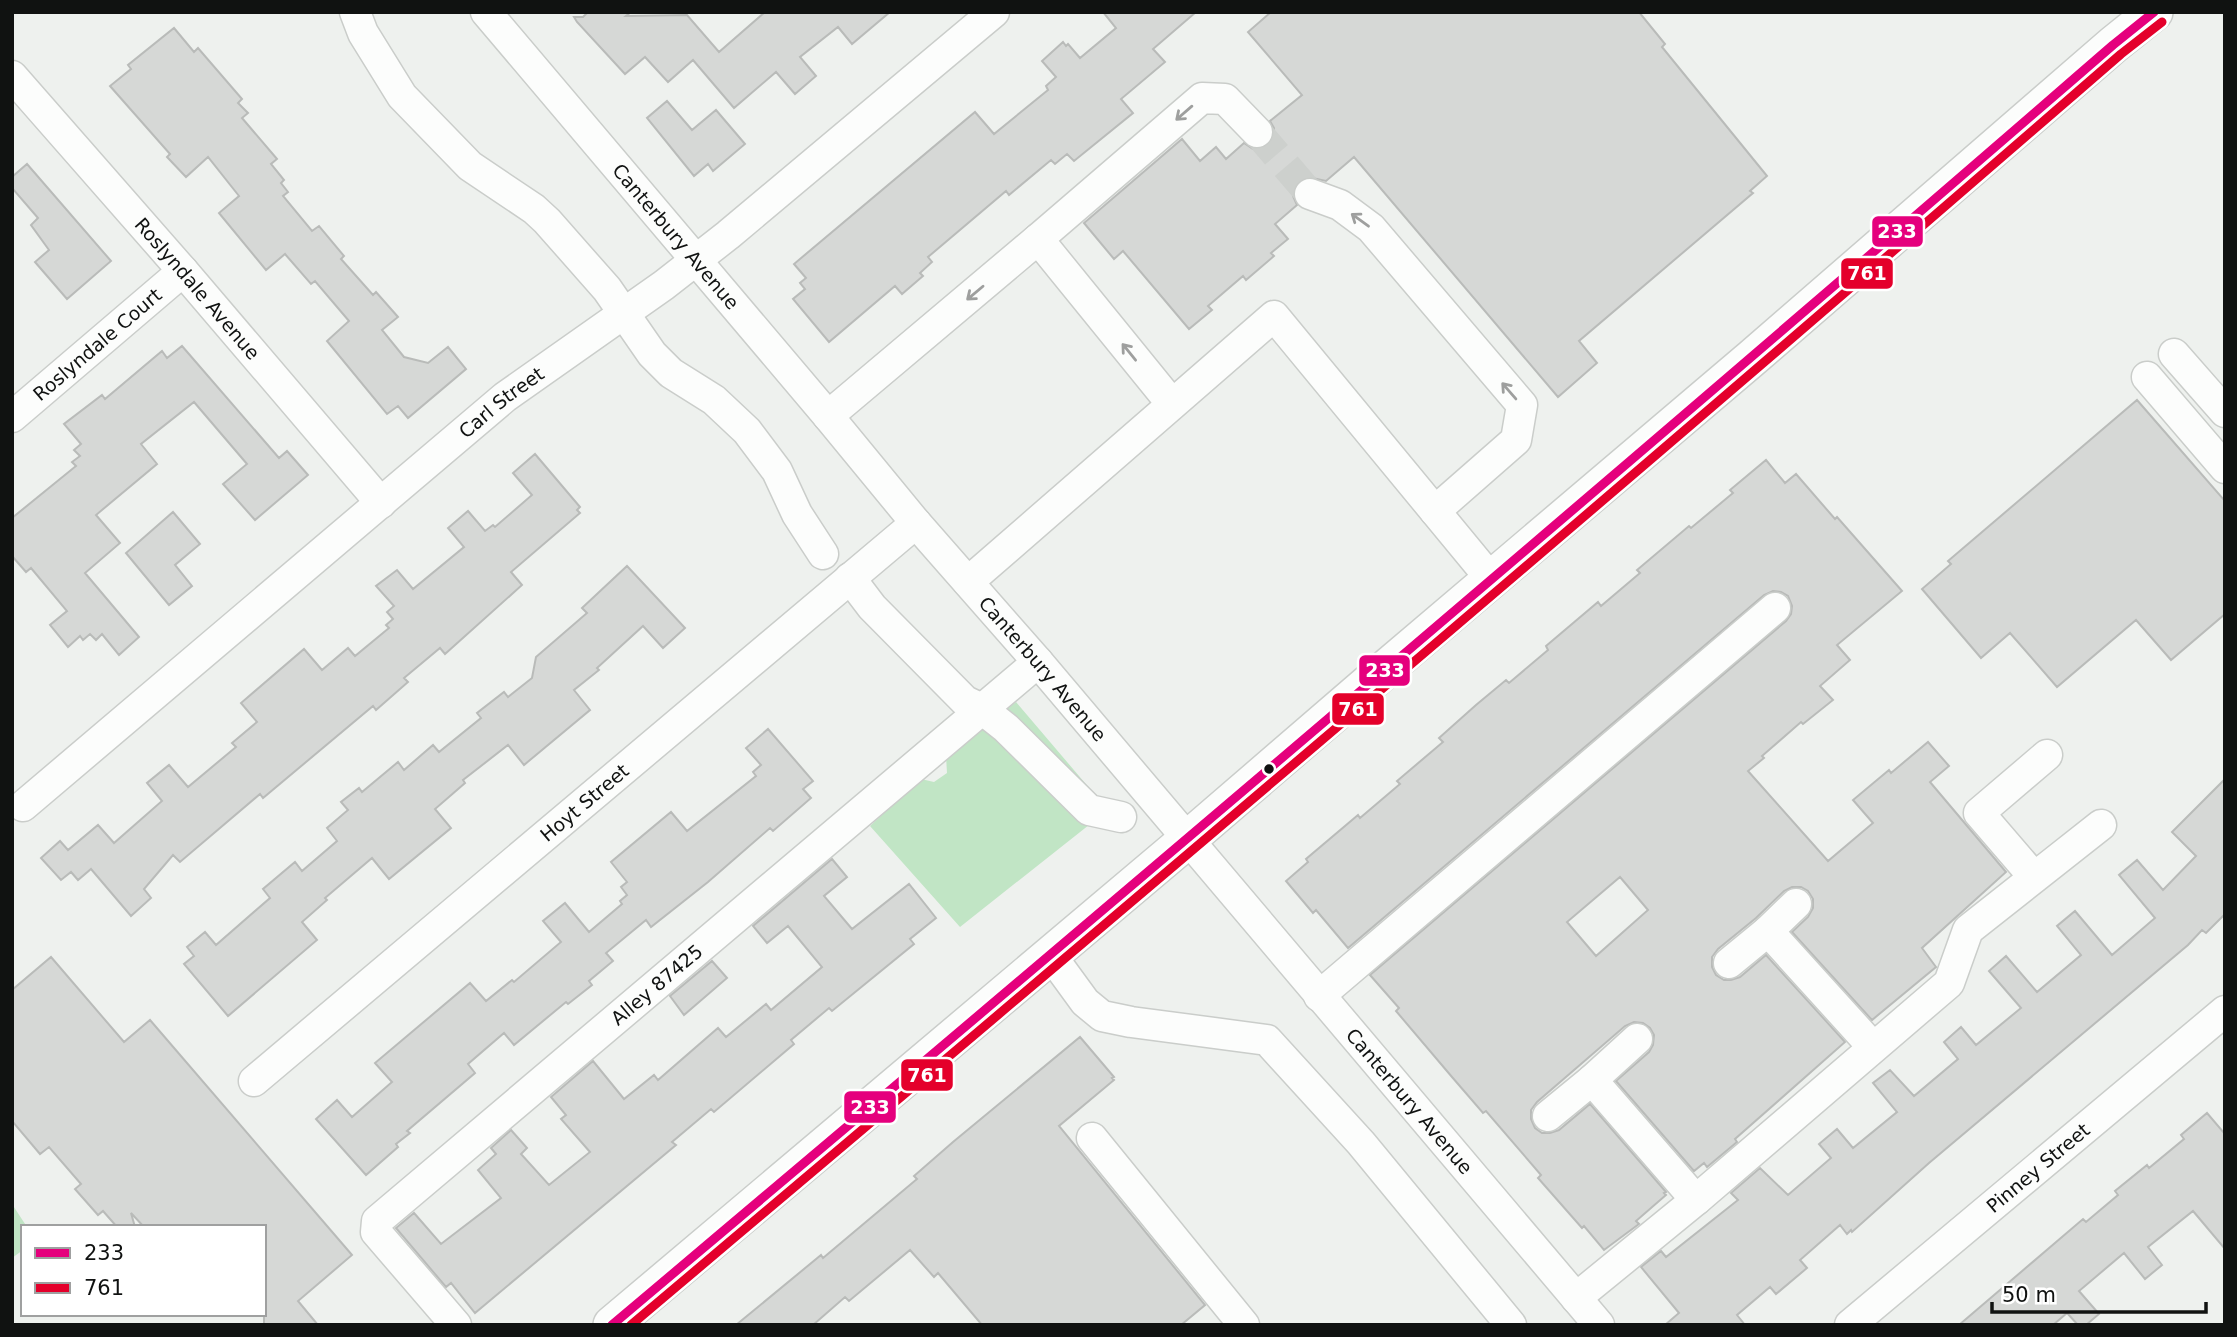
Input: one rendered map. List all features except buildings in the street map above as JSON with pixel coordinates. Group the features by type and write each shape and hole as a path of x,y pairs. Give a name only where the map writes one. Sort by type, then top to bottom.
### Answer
{"main road":[{"path":"612,1325 1187,840 2154,12"}],"street":[{"path":"355,12 363,33 402,96 470,166 534,209 547,221 607,289 652,354 670,373 715,400 747,431 777,471 797,514 823,554"},
{"name":"Canterbury Avenue","path":"486,12 916,523 1038,662 1599,1325"},
{"name":"Carl Street","path":"23,806 505,397 695,260 994,12"},
{"name":"Roslyndale Avenue","path":"12,76 381,503"},
{"path":"828,416 1202,98 1225,99 1257,132"},
{"path":"1310,194 1339,205 1371,228 1522,405 1516,440 1435,511"},
{"path":"1038,239 1172,404"},
{"name":"Roslyndale Court","path":"12,418 183,271"},
{"path":"968,582 1274,316 1492,579"},
{"path":"2174,354 2221,411"},
{"path":"2147,377 2225,468"},
{"name":"Hoyt Street","path":"254,1081 916,523"},
{"path":"850,578 872,607 965,701 982,709 1006,728 1089,810 1121,817"},
{"path":"1320,996 1775,608"},
{"name":"Alley 87425","path":"456,1325 376,1231 377,1221 1038,662"},
{"path":"2034,877 1979,813 2047,755"},
{"path":"1576,1298 1696,1200 1949,983 1968,930 2101,825"},
{"path":"1728,963 1796,904"},
{"path":"1768,930 1873,1047"},
{"path":"1050,954 1085,1002 1102,1016 1267,1040 1361,1143 1511,1325"},
{"name":"Pinney Street","path":"1850,1325 2225,1011"},
{"path":"1548,1116 1637,1039"},
{"path":"1592,1080 1696,1200"},
{"path":"1092,1138 1244,1325"}],"green space":[{"path":"1016,702 1102,803 1094,821 960,927 870,826 921,779 934,782 947,773 946,756"},
{"path":"12,1204 26,1225 21,1225 21,1251 12,1258"}],"tunnel":[{"path":"1257,132 1310,194"}],"transit line":[{"name":"233","path":"612,1325 1365,688 2154,12"},
{"name":"761","path":"631,1325 1378,692 2121,54 2162,22"}]}
